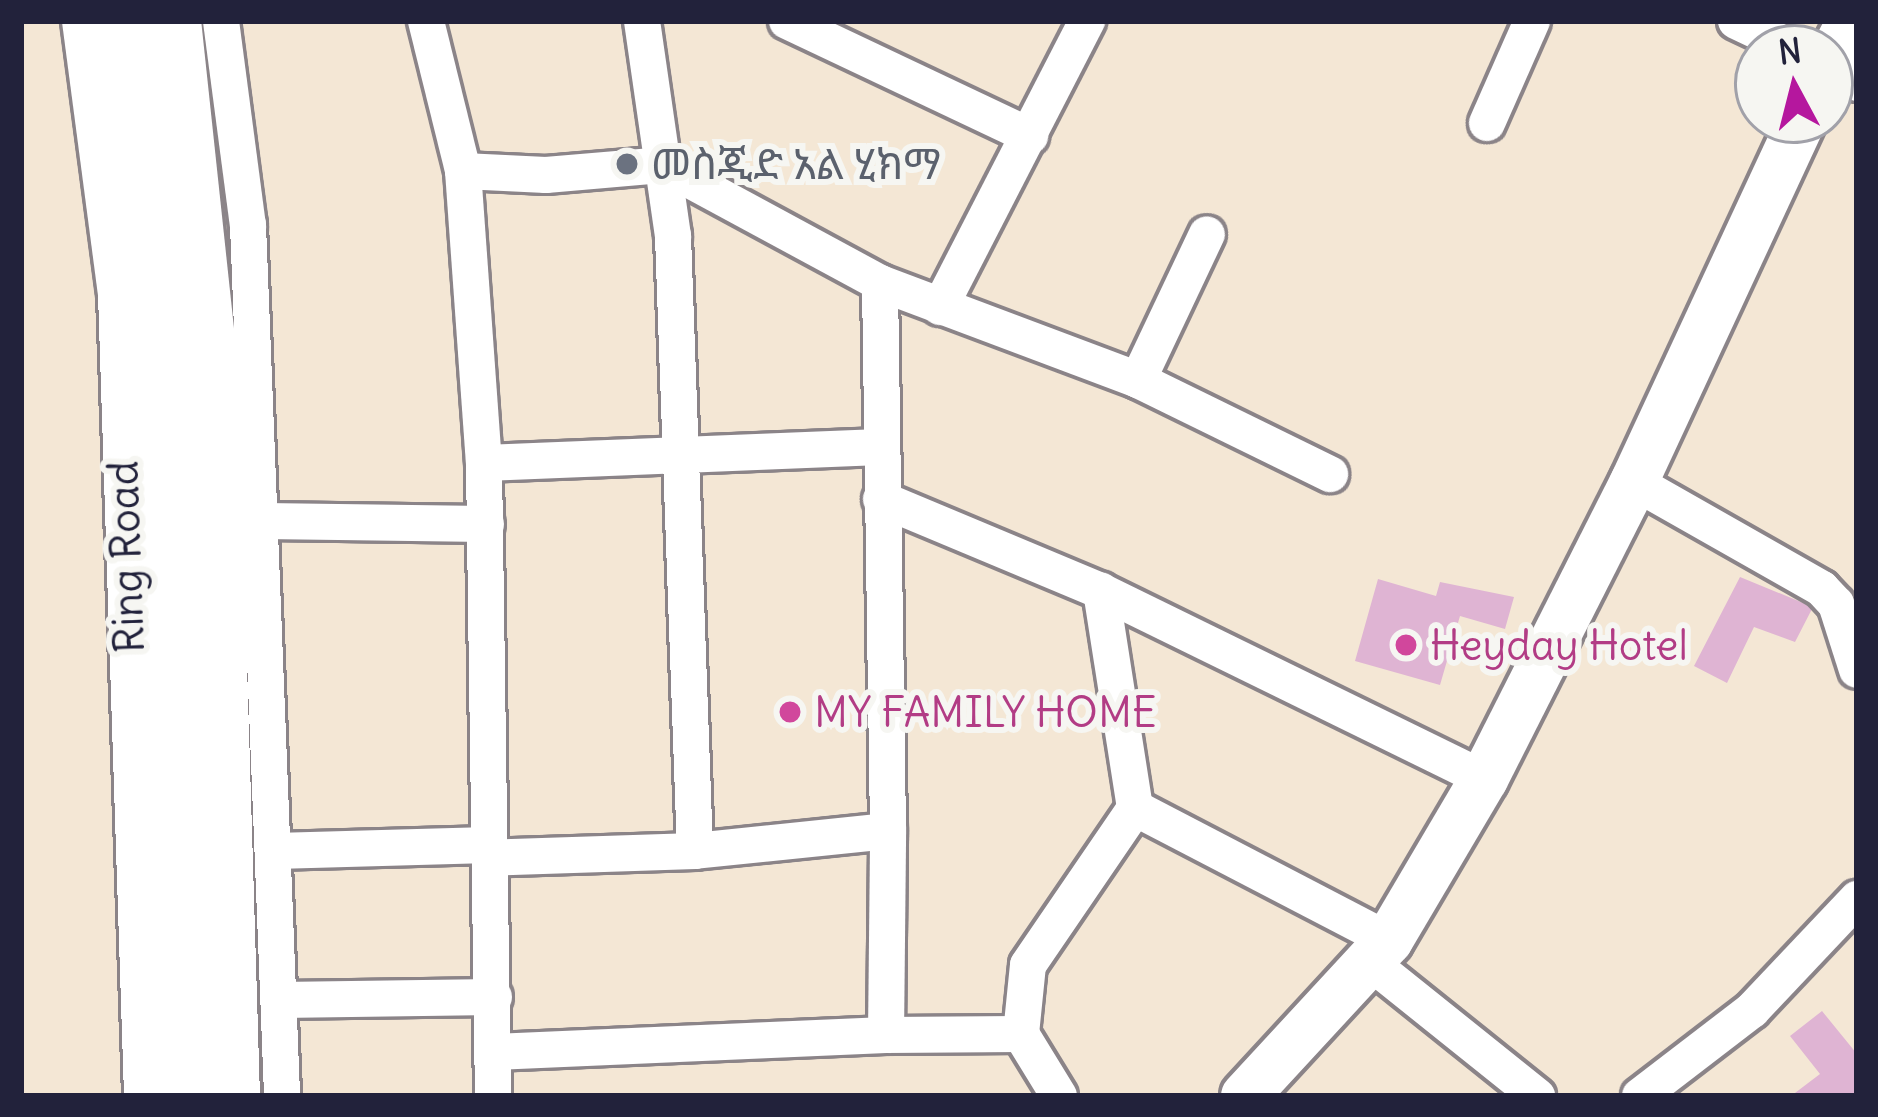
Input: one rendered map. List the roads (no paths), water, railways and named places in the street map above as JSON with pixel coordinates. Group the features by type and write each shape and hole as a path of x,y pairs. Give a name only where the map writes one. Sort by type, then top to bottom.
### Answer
{"highway":[{"name":"Ring Road","path":"122,21 158,371 185,1096"},
{"name":"Ring Road","path":"174,21 211,365 233,1096"}],"main road":[{"path":"1246,1096 1380,951 1484,779 1634,482 1791,144"}],"street":[{"name":"Ring Road","path":"80,21 116,294 142,1096"},
{"path":"221,21 248,225 264,520 282,1096"},
{"path":"426,21 464,171 484,463 493,1096"},
{"path":"642,21 662,165 682,459 695,851"},
{"path":"940,307 1087,21"},
{"path":"1486,123 1532,21"},
{"path":"792,22 1030,136"},
{"path":"464,171 546,176 662,165 880,283 1138,380 1330,474"},
{"path":"1138,380 1207,234"},
{"path":"880,283 888,831 886,1034"},
{"path":"484,463 682,459 881,447"},
{"path":"1634,482 1822,589 1841,615 1857,670"},
{"path":"881,499 1101,591 1484,779"},
{"path":"264,520 486,524"},
{"path":"1059,1096 1021,1034 1028,965 1041,936 1135,808 1101,591"},
{"path":"1135,808 1380,951 1537,1096"},
{"path":"275,850 695,851 888,831"},
{"path":"1640,1096 1752,1010 1857,899"},
{"path":"280,1000 494,997"},
{"path":"494,1052 886,1034 1021,1034"}],"place":[{"name":"መስጂድ አል ሂክማ","path":"627,164"},
{"name":"Heyday Hotel","path":"1406,645"},
{"name":"MY FAMILY HOME","path":"790,712"}]}
